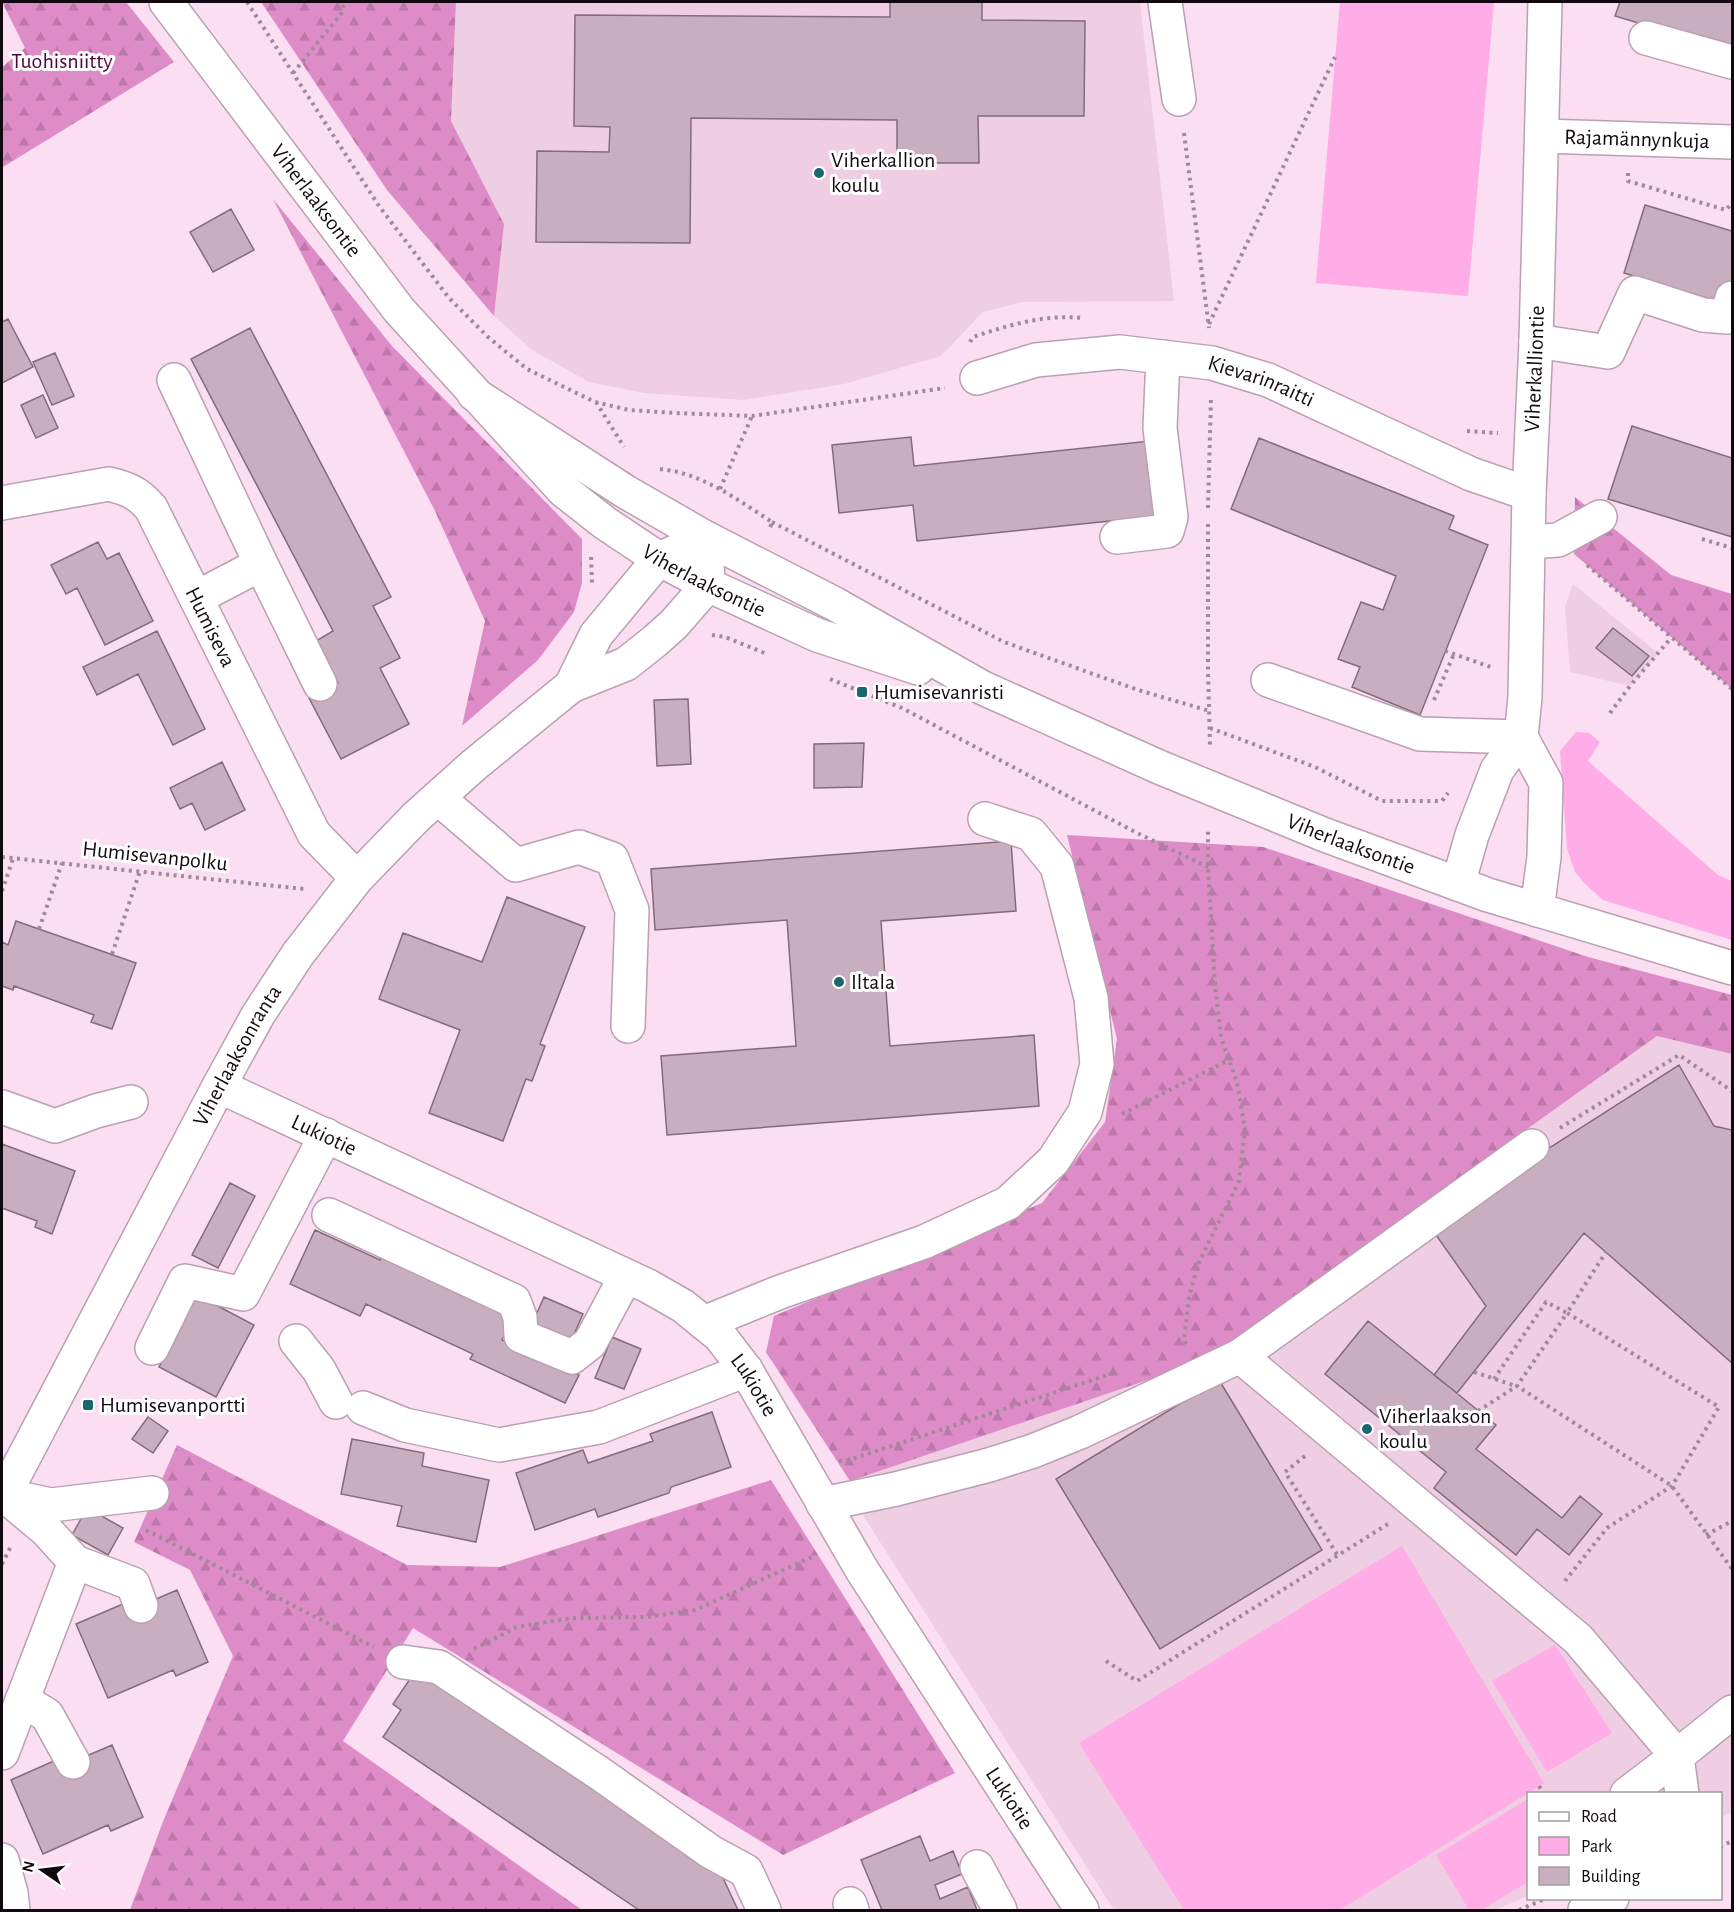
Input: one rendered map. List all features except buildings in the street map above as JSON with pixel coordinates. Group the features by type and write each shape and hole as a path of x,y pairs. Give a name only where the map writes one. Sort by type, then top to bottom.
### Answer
{"street":[{"name":"Viherlaaksontie","path":"166,2 399,310 563,490 605,524 659,559 708,585 818,635 982,688"},
{"path":"1165,2 1179,99"},
{"name":"Viherkalliontie","path":"1521,737 1544,541 1529,494 1543,136 1545,2"},
{"path":"1646,38 1732,63"},
{"name":"Rajamännynkuja","path":"1543,136 1732,142"},
{"path":"1536,341 1608,352 1635,293 1703,315 1727,317 1732,298"},
{"name":"Kievarinraitti","path":"977,378 1036,360 1120,352 1212,363 1268,380 1471,474 1529,494"},
{"path":"1117,537 1167,531 1171,517 1160,428 1163,357"},
{"path":"174,380 320,684"},
{"name":"Viherlaaksontie","path":"474,393 626,492 706,538 835,604 982,688 1159,767 1325,835 1458,884 1537,910 1732,968"},
{"name":"Humiseva","path":"2,503 109,484 125,488 141,496 151,508 315,834 357,878"},
{"path":"1544,541 1600,517"},
{"path":"706,538 708,585"},
{"name":"Viherlaaksonranta","path":"571,686 596,635 659,559 706,538"},
{"path":"196,598 261,564"},
{"name":"Viherlaaksonranta","path":"11,1503 219,1086 258,1015 298,954 357,878 416,817 474,765 571,686 626,664 674,624 708,585"},
{"path":"1268,680 1420,734 1521,737"},
{"path":"1458,884 1472,835 1497,770 1521,737"},
{"path":"1521,737 1546,783 1544,857 1537,910"},
{"path":"438,798 516,865 579,847 612,859 632,910 628,1026"},
{"path":"704,1323 780,1292 924,1242 1008,1203 1053,1161 1085,1112 1097,1064 1091,998 1057,867 1031,834 985,819"},
{"name":"Lukiotie","path":"219,1086 626,1276 683,1306 720,1336 746,1370 862,1570 1082,1911"},
{"path":"2,1107 55,1126 131,1101"},
{"path":"152,1348 185,1281 243,1294 326,1136"},
{"path":"823,1504 896,1489 1033,1451 1080,1432 1240,1356 1532,1146"},
{"path":"329,1215 514,1301 521,1336 572,1357 590,1343 626,1276"},
{"path":"296,1341 349,1405 405,1425 499,1446 598,1427 746,1370"},
{"path":"1240,1356 1578,1639 1677,1756 1682,1792"},
{"path":"11,1503 51,1505 152,1492"},
{"path":"11,1503 46,1530 75,1562 133,1584 141,1606"},
{"path":"2,1753 75,1562"},
{"path":"403,1662 439,1667 599,1773 711,1852 746,1871 764,1911"},
{"path":"22,1700 47,1715 73,1762"},
{"path":"1630,1792 1732,1712"},
{"path":"2,1860 11,1893 13,1911"},
{"path":"977,1868 1000,1911"}],"path":[{"path":"247,2 379,206 449,298 488,338 527,369 595,402 629,410 752,416 954,386 977,378"},
{"path":"293,73 341,14 345,2"},
{"path":"1209,324 1335,57"},
{"path":"1179,99 1209,324 1212,363 1208,491 1210,745"},
{"path":"1626,139 1628,181 1726,210 1732,203"},
{"path":"595,402 630,453"},
{"path":"720,489 752,416"},
{"path":"772,522 1004,642 1138,690 1210,711"},
{"path":"1702,539 1732,548"},
{"path":"1544,541 1671,638 1732,689"},
{"path":"708,635 725,637 777,658"},
{"path":"1610,713 1671,638"},
{"path":"1445,651 1494,668"},
{"path":"1420,734 1454,654"},
{"path":"820,675 902,708 1135,832 1208,867"},
{"path":"1210,728 1315,767 1382,801 1442,801 1449,792"},
{"path":"1201,1374 1184,1340 1189,1298 1198,1264 1239,1181 1245,1130 1237,1082 1221,1037 1215,985 1208,829"},
{"name":"Humisevanpolku","path":"2,858 304,889"},
{"path":"2,891 13,859"},
{"path":"39,929 62,863"},
{"path":"112,954 140,871"},
{"path":"1532,1146 1679,1055 1732,1090"},
{"path":"1116,1117 1229,1060"},
{"path":"1478,1411 1516,1386 1606,1252"},
{"path":"1494,1379 1546,1302 1719,1407 1672,1486 1606,1528 1543,1610"},
{"path":"1177,1348 1184,1340"},
{"path":"801,1467 849,1460 1125,1370"},
{"path":"1474,1372 1516,1386 1672,1486 1732,1569"},
{"path":"1334,1434 1285,1472 1338,1556"},
{"path":"2,1563 11,1503"},
{"path":"1706,1535 1732,1521"},
{"path":"138,1526 403,1662"},
{"path":"1106,1661 1137,1681 1368,1537"},
{"path":"439,1667 517,1627 571,1618 647,1617 695,1610 816,1556"},
{"path":"1539,1786 1543,1792"},
{"path":"1519,1911 1545,1900"}],"shaded area":[{"name":"Viherkallion koulu","path":"456,2 1140,2 1174,301 1022,302 983,312 941,356 844,384 744,400 644,393 589,382 532,350 494,316 504,224 451,121"},
{"path":"1573,584 1658,653 1630,686 1570,672 1565,607"},
{"name":"Viherlaakson koulu","path":"1657,1036 1732,1054 1732,1812 1722,1817 1722,1792 1527,1792 1527,1896 1495,1910 1114,1910 854,1501 850,1481 1180,1369 1259,1326 1274,1310"}],"green space":[{"name":"Tuohisniitty","path":"2,2 126,2 174,62 3,167 2,67 25,48"},
{"path":"261,2 456,2 451,121 504,224 494,316 387,190"},
{"path":"1340,2 1494,2 1468,296 1316,283"},
{"path":"273,199 392,346 582,539 582,583 574,612 538,660 462,726 485,621 434,509"},
{"path":"1575,497 1671,575 1732,594 1732,689 1574,554"},
{"path":"1576,732 1589,733 1600,742 1588,761 1718,875 1732,881 1732,940 1603,900 1575,872 1567,849 1560,751"},
{"path":"1067,835 1263,847 1588,957 1732,995 1732,1054 1657,1036 1274,1310 1259,1326 1180,1369 850,1481 766,1352 774,1316 1042,1203 1105,1122 1117,1039"},
{"path":"177,1445 407,1565 500,1567 771,1480 955,1773 783,1855 413,1628 343,1741 582,1910 130,1910 164,1819 233,1656 190,1570 134,1542"},
{"path":"1402,1546 1544,1783 1340,1910 1184,1910 1079,1743"},
{"path":"1555,1645 1612,1733 1547,1772 1492,1681"},
{"path":"1527,1800 1527,1883 1481,1910 1469,1910 1436,1855"}],"place":[{"name":"Viherkallion koulu","path":"819,173"},
{"name":"Humisevanristi","path":"862,692"},
{"name":"Iltala","path":"839,982"},
{"name":"Humisevanportti","path":"88,1405"},
{"name":"Viherlaakson koulu","path":"1367,1429"}]}
